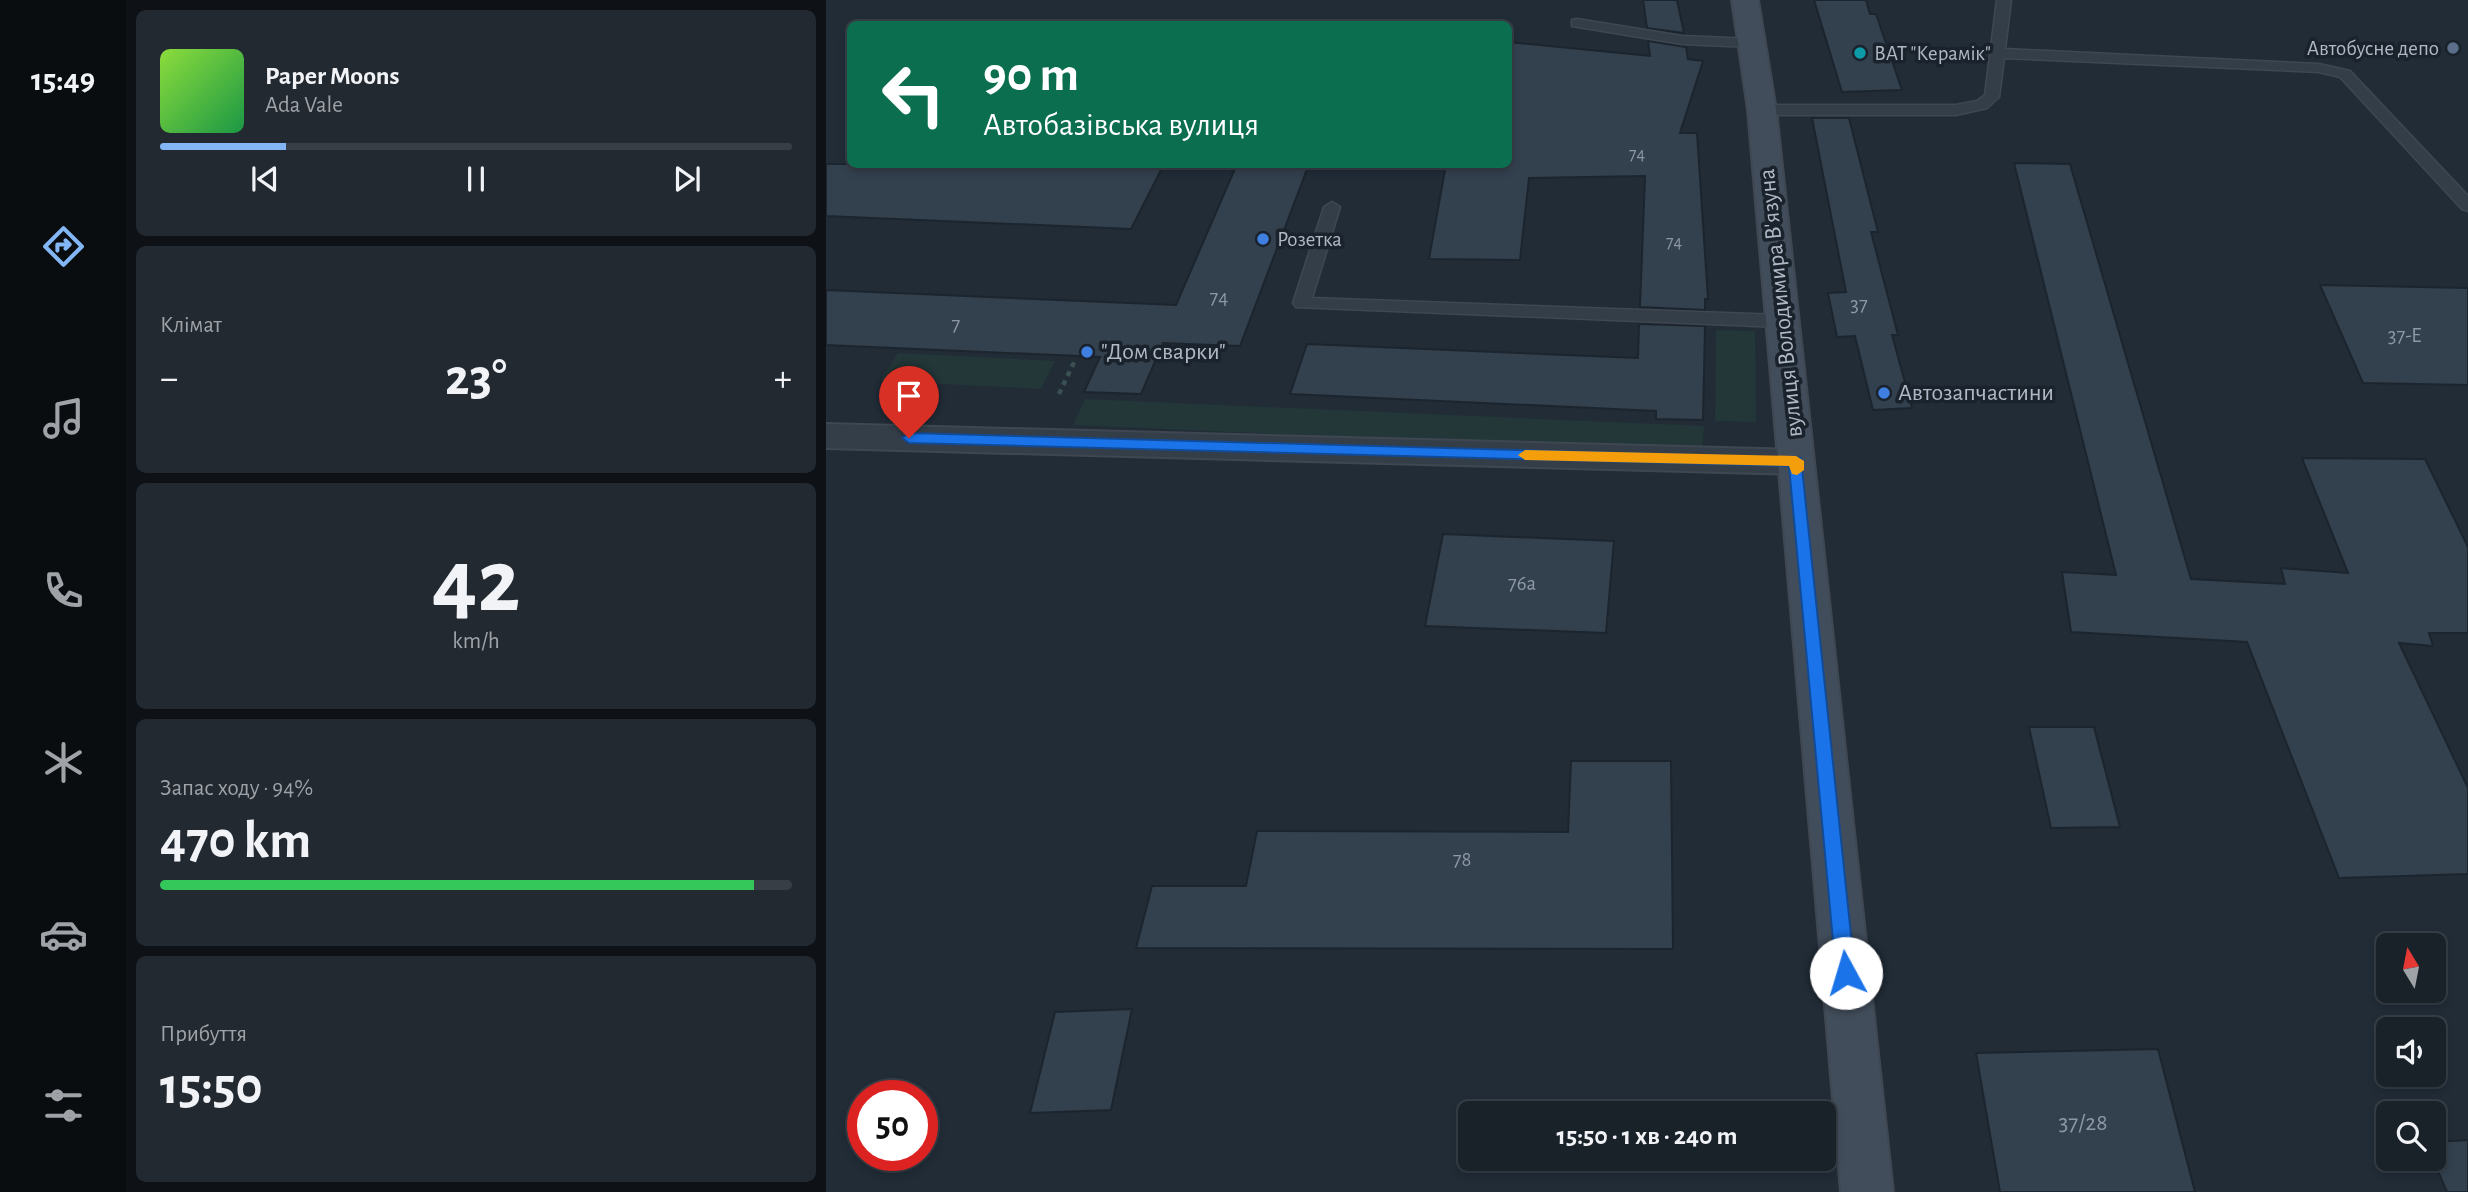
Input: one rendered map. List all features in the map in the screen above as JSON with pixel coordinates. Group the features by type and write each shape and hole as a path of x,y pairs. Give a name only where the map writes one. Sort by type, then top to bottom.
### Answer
{"main road":[{"name":"вулиця Володимира В'язуна","path":"1745,0 1762,110 1867,1192"}],"street":[{"path":"826,436 1796,461"}],"lane":[{"path":"1762,110 1956,110 1982,105 1992,97 2004,0"},
{"path":"1577,23 1682,40 1752,43"},
{"path":"1998,53 2319,68 2345,74 2468,206"},
{"path":"1332,207 1302,303 1783,320"}],"path":[{"path":"1059,394 1076,358"}],"green space":[{"path":"1716,330 1755,331 1756,422 1715,421"},
{"path":"898,353 1055,361 1041,389 880,381"},
{"path":"1085,399 1704,426 1702,453 1073,425"}],"building":[{"path":"1643,0 1677,0 1684,33 1647,28"},
{"name":"ВАТ \"Керамік\"","path":"1814,0 1866,0 1870,14 1876,14 1902,90 1842,92"},
{"path":"1648,41 1686,47 1688,59 1703,61 1680,133 1697,133 1708,299 1705,299 1705,310 1640,307 1645,176 1529,178 1520,260 1429,259 1445,168 1512,168 1512,42 1650,56"},
{"path":"1812,118 1849,118 1878,232 1871,232 1898,335 1892,335 1912,408 1873,410 1855,336 1837,337 1828,293 1846,292"},
{"path":"2014,163 2070,164 2191,579 2285,584 2281,568 2348,573 2302,458 2425,459 2468,547 2468,633 2429,633 2433,646 2399,643 2468,788 2468,874 2339,878 2247,642 2071,632 2062,572 2116,575"},
{"path":"826,164 847,164 847,168 1162,168 1131,229 826,216"},
{"path":"1235,168 1307,168 1240,346 1163,343 1141,394 1084,392 1100,357 826,345 826,290 1176,305"},
{"path":"2320,285 2468,288 2468,385 2363,383"},
{"path":"1639,324 1705,326 1703,420 1656,419 1656,411 1290,394 1307,344 1638,358"},
{"path":"1443,534 1614,541 1606,633 1425,626"},
{"path":"2029,727 2094,727 2120,827 2051,828"},
{"path":"1571,761 1671,761 1673,949 1136,948 1152,886 1246,886 1257,831 1568,832"},
{"path":"1132,1009 1111,1110 1030,1113 1055,1012"},
{"path":"2158,1049 2195,1192 2000,1192 1976,1053"},
{"path":"2468,1140 2468,1192 2447,1192 2438,1171 2446,1171 2446,1141"}],"slow traffic":[{"path":"1525,455 1796,461 1797,470"}],"place":[{"name":"Автобусне депо","path":"2453,48"},
{"name":"ВАТ \"Керамік\"","path":"1860,53"},
{"name":"Розетка","path":"1263,239"},
{"name":"\"Дом сварки\"","path":"1087,352"},
{"name":"Автозапчастини","path":"1884,393"}],"route":[{"path":"909,438 1796,461 1846,973"}]}
